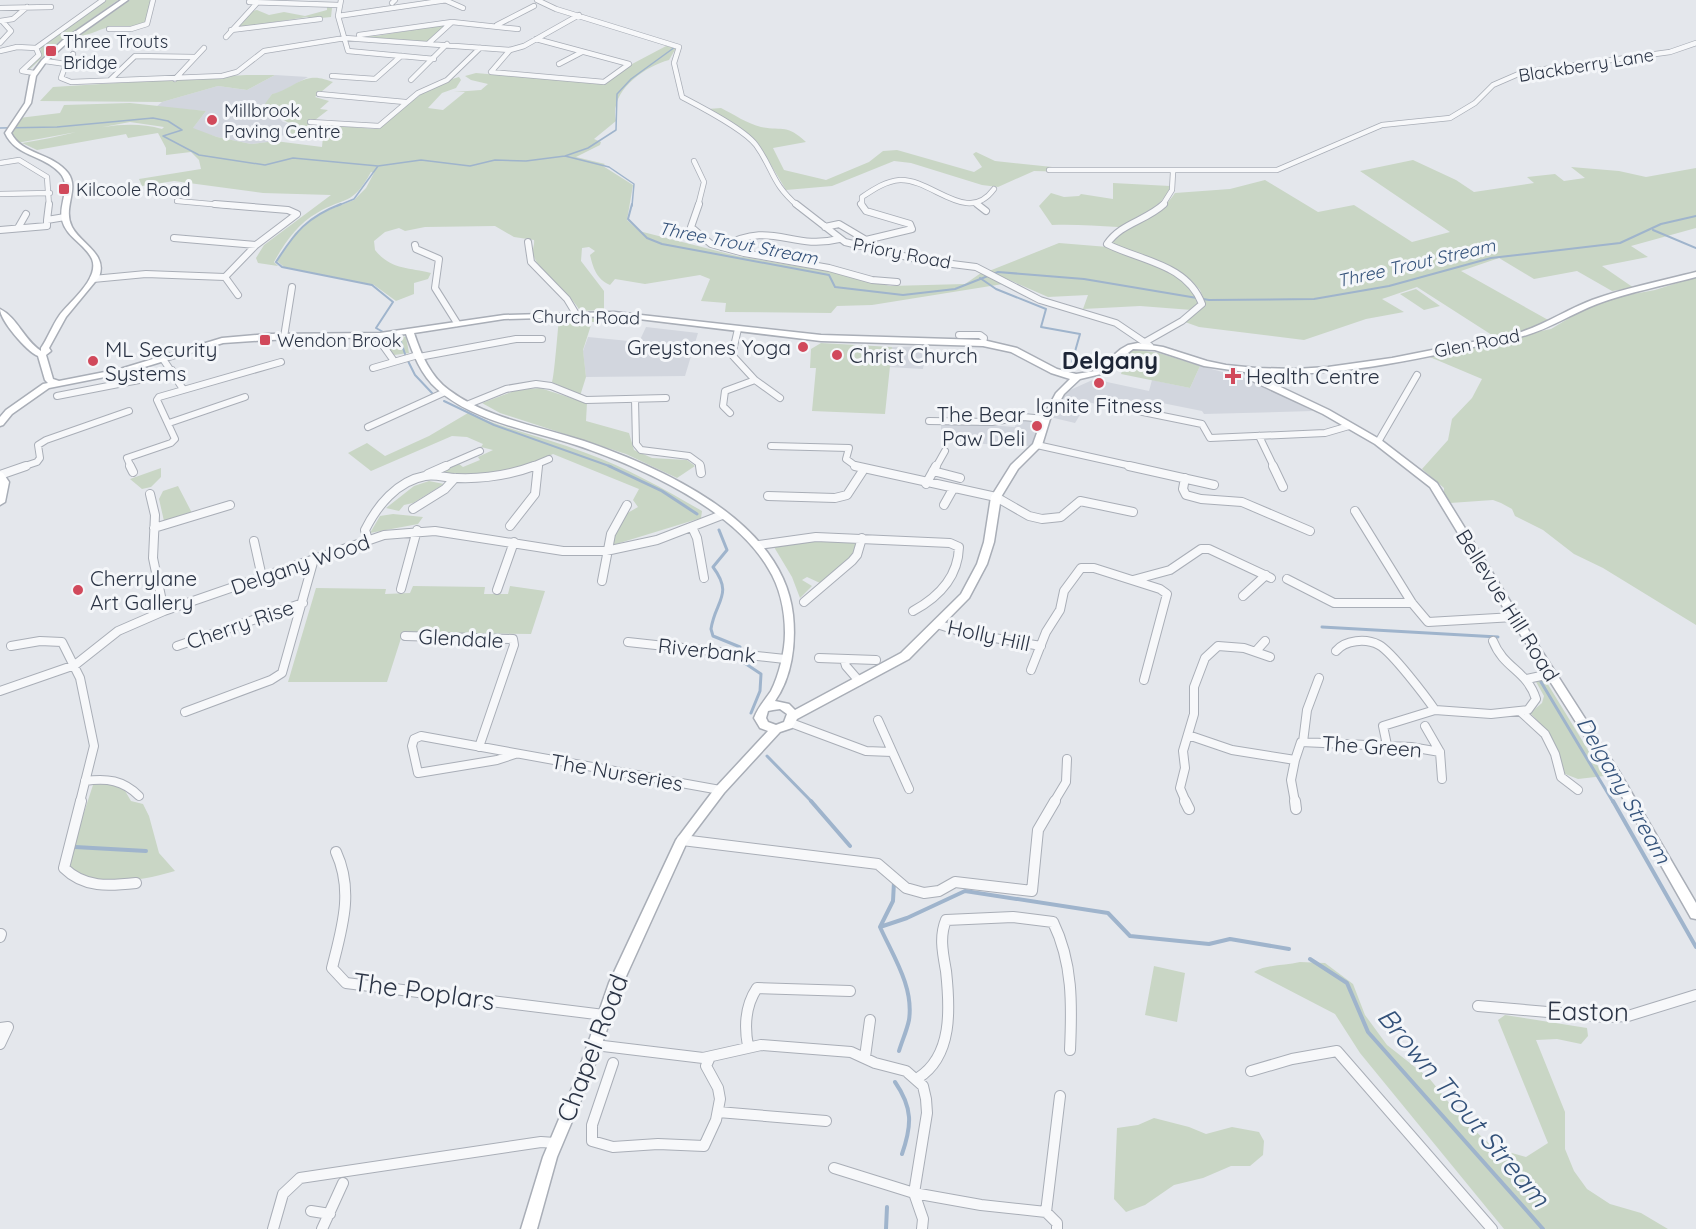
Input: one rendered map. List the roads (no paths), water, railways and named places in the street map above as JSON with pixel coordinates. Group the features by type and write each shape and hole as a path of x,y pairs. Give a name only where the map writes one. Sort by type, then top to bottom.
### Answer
{"main road":[{"path":"40,351 61,319 97,274 98,265 94,255 78,241 65,217 70,192 68,178 56,165 15,144 8,133 12,123 31,98 34,73 71,38 125,0"},
{"name":"Glen Road","path":"1147,344 1204,363 1248,370 1298,372 1329,369 1520,336 1540,330 1577,310 1614,295 1656,287 1696,274"},
{"path":"0,312 13,322 29,347 40,351"},
{"name":"Church Road","path":"50,383 122,371 222,341 284,336 379,338 409,330 504,317 576,314 638,316 738,329 889,342 983,344 1009,349 1059,373 1077,377"},
{"path":"418,353 419,329"},
{"path":"409,330 418,353 445,392 495,417 599,450 667,482 722,515 759,545 781,580 787,600 790,634 777,688 766,708 788,713"},
{"path":"996,497 1014,467 1037,445 1046,419 1060,393 1077,377 1111,366 1127,348 1147,344"},
{"path":"0,423 9,412 50,383 40,351"},
{"name":"Bellevue Hill Road","path":"1248,370 1251,377 1378,442 1434,485 1514,617 1616,776 1696,914"},
{"path":"0,475 4,482 0,502"},
{"name":"Chapel Road","path":"555,1143 595,1045 616,983 682,840 720,790 788,713 859,681 905,656 965,596 979,572 989,542 996,497"},
{"path":"777,688 788,713"},
{"name":"Chapel Road","path":"759,744 764,725 760,714 766,708"},
{"path":"764,725 776,729"},
{"path":"530,1229 555,1143"}],"street":[{"path":"17,7 25,0"},
{"path":"35,7 43,0"},
{"path":"0,51 17,47 36,48 55,30 72,23 104,0"},
{"path":"109,29 131,28 147,24 153,0"},
{"path":"338,16 447,0 462,8"},
{"name":"Priory Road","path":"537,0 679,47 674,63 682,97 715,115 755,144 776,185 839,239 890,253 964,264 1040,300 1116,323 1147,344"},
{"path":"249,3 340,2 338,16 348,51 434,59"},
{"path":"226,37 257,3"},
{"path":"497,25 534,6"},
{"path":"0,43 11,31 2,22 13,19 27,7"},
{"path":"0,8 51,7"},
{"path":"519,8 527,9"},
{"path":"536,39 629,64 604,82 491,72 510,50 536,39 579,15"},
{"path":"231,30 305,19 320,19"},
{"path":"429,43 452,22"},
{"path":"351,36 452,22 518,29"},
{"path":"73,54 61,78 64,81 175,79 229,75 243,70 255,56 264,51 345,38 510,50"},
{"name":"Blackberry Lane","path":"1049,170 1173,172 1277,170 1382,124 1450,118 1475,103 1493,85 1523,72 1670,52 1696,43"},
{"path":"411,80 447,44"},
{"path":"34,73 22,71 39,55 36,48"},
{"path":"175,79 204,48"},
{"path":"310,122 376,128 418,93 447,80 480,48"},
{"path":"559,64 582,52"},
{"path":"110,80 135,56 195,57"},
{"path":"332,76 375,79 401,56"},
{"path":"45,61 66,64"},
{"path":"319,94 405,102"},
{"path":"328,99 333,95"},
{"path":"319,129 325,124"},
{"path":"0,163 19,160 32,166 47,177 50,194 46,226 0,230"},
{"path":"694,161 704,182 704,189 691,227 711,244 829,268 872,280 897,282"},
{"path":"1147,344 1182,321 1202,304 1200,295 1184,278 1107,244 1109,237 1153,214 1164,204 1171,194 1173,172"},
{"path":"825,227 839,224 866,240 912,229 910,224 866,211 860,203 862,197 892,181 916,182 945,197 976,203 986,200 993,189"},
{"path":"0,194 50,194"},
{"path":"93,279 146,274 225,277 256,245 295,218 297,214 288,210 177,201"},
{"path":"976,203 986,211"},
{"path":"18,228 26,214"},
{"path":"47,220 65,217"},
{"path":"722,247 742,234 754,232 818,245 839,239"},
{"path":"174,238 256,245"},
{"path":"528,242 531,262 567,299 576,314"},
{"path":"415,245 416,249 439,259 435,288 457,323"},
{"path":"225,277 238,294"},
{"path":"284,336 292,287"},
{"path":"738,329 732,355 755,380 780,398"},
{"path":"959,334 981,335 984,338 983,344"},
{"path":"379,338 394,361"},
{"path":"373,368 418,353 516,339 542,339"},
{"path":"163,359 183,389"},
{"path":"133,472 127,458 175,440 157,400 183,389 217,379 238,376 281,362"},
{"path":"57,396 139,380 172,370"},
{"path":"1378,442 1417,375"},
{"path":"730,412 723,406 725,391 755,380"},
{"path":"469,404 501,391 534,385 551,387 586,400 666,398"},
{"path":"368,427 445,392"},
{"path":"169,423 245,397"},
{"path":"635,399 636,444 641,450 689,456 700,464 701,473"},
{"path":"1156,415 1159,407"},
{"path":"1133,410 1197,423 1203,426 1210,438 1324,433 1348,426"},
{"path":"0,475 37,462 40,458 38,445 46,440 129,411"},
{"path":"929,421 992,422 1023,417 1046,419"},
{"path":"1259,436 1283,487"},
{"path":"1037,445 1214,485"},
{"path":"771,446 849,448 846,459 850,464 926,484 996,497 1029,516 1042,519 1061,517 1080,501 1090,501 1133,512"},
{"path":"368,540 365,530 373,512 394,492 421,477 480,451"},
{"path":"926,484 945,451"},
{"path":"421,477 482,477 538,466 549,459"},
{"path":"510,526 533,501 538,488 538,466"},
{"path":"768,496 835,498 847,495 864,469"},
{"path":"933,471 960,478"},
{"path":"413,509 445,489 455,478"},
{"path":"1185,478 1183,489 1186,495 1201,500 1242,502 1310,531"},
{"path":"944,505 953,489"},
{"path":"150,494 155,512 154,561 164,611"},
{"path":"154,528 230,505"},
{"path":"602,581 605,551 612,528 627,505"},
{"path":"1355,510 1412,603 1428,622 1514,617"},
{"name":"Delgany Wood","path":"0,691 75,664 118,631 164,611 368,540 417,530 450,531 567,550 605,551 692,527 722,515"},
{"path":"692,527 697,538 704,578"},
{"path":"401,589 417,530"},
{"path":"759,545 816,537 950,543 959,547 960,558 947,583 923,606 913,611"},
{"path":"804,602 852,561 857,555 862,538"},
{"path":"254,541 262,577"},
{"path":"497,590 514,542"},
{"path":"1133,580 1170,570 1201,549 1209,549 1269,576 1243,596"},
{"path":"186,712 272,680 282,673 314,559"},
{"name":"Holly Hill","path":"1031,670 1060,610 1064,591 1081,568 1094,568 1160,589 1167,594 1159,618 1152,661 1144,680"},
{"path":"1287,579 1334,603 1412,603"},
{"name":"Cherry Rise","path":"177,646 303,603"},
{"name":"Holly Hill","path":"937,624 965,633 1041,646"},
{"name":"Glendale","path":"405,636 513,639 479,747"},
{"path":"11,646 40,641 62,642 75,664 94,746 64,868 72,878 80,882 111,886 136,883"},
{"path":"1256,651 1265,641"},
{"path":"1336,651 1342,644 1350,641 1379,645 1421,690 1435,710"},
{"path":"1387,745 1383,726 1390,720 1414,718 1435,710 1491,714 1521,712 1533,706 1536,699 1527,678 1499,657 1492,641"},
{"name":"Riverbank","path":"628,642 785,659"},
{"path":"1189,809 1180,788 1185,768 1183,751 1194,714 1194,687 1210,651 1218,646 1232,645 1270,657"},
{"path":"819,658 876,660"},
{"path":"844,659 846,666 859,681"},
{"path":"1527,678 1551,674"},
{"name":"The Green","path":"1296,809 1291,780 1295,760 1303,742 1307,710 1319,678"},
{"path":"1521,712 1545,734 1555,754 1561,777 1578,790"},
{"path":"788,713 862,752 880,754 892,752"},
{"path":"878,720 909,789"},
{"name":"The Green","path":"1425,726 1440,752 1442,778"},
{"name":"The Green","path":"1188,735 1249,754 1295,760"},
{"name":"The Nurseries","path":"515,754 497,760 418,773 412,746 414,739 421,736 720,790"},
{"name":"The Green","path":"1303,742 1346,743 1370,747 1387,745 1440,752"},
{"path":"682,840 878,864 906,888 924,893 939,891 955,882 1032,891 1038,830 1066,782 1067,759"},
{"path":"85,781 111,778 123,781 139,796"},
{"name":"The Poplars","path":"336,852 346,880 346,908 332,968 346,983 604,1015"},
{"path":"918,1078 930,1073 941,1056 946,1028 942,928 946,920 1013,917 1053,922 1067,958 1072,1004 1070,1050"},
{"path":"748,1046 745,1032 747,1010 752,995 758,988 850,991"},
{"name":"Easton","path":"1478,1006 1606,1017 1628,1016 1696,995"},
{"path":"865,1057 870,1020"},
{"path":"0,1044 4,1028"},
{"path":"595,1045 661,1055 710,1057 748,1046 761,1045 851,1052 906,1071 918,1078 923,1086 927,1113 914,1193 923,1220 922,1229"},
{"path":"1251,1071 1292,1059 1337,1051 1492,1229"},
{"path":"614,1063 592,1125 592,1141 596,1145 612,1147 652,1144 704,1146 718,1112 720,1093 706,1066 710,1057"},
{"path":"1046,1212 1060,1096"},
{"path":"718,1112 826,1121"},
{"name":"Chapel Road","path":"273,1229 280,1200 286,1187 300,1178 541,1142 555,1143"},
{"path":"834,1168 914,1193 981,1205 1046,1212 1057,1223 1057,1229"},
{"path":"322,1229 343,1183"},
{"path":"311,1211 330,1214"}],"waterway":[{"path":"565,156 588,148 616,130 617,94 631,79 675,47"},
{"name":"Three Trout Stream","path":"0,128 57,127 153,118 168,121 182,130 163,136 199,155 265,165 293,158 378,166"},
{"name":"Three Trout Stream","path":"378,166 421,160 470,166 495,160 526,161 565,156"},
{"name":"Three Trout Stream","path":"565,156 609,167 634,184 632,206"},
{"name":"Brown Trout Stream","path":"337,206 354,199 378,166"},
{"name":"Brown Trout Stream","path":"341,204 319,214 303,227 289,242 276,262 282,267 372,285 393,302 376,328 401,342 405,354"},
{"name":"Three Trout Stream","path":"632,204 628,219 647,238 662,244 829,275 835,287 903,295 955,289 981,279"},
{"name":"Three Trout Stream","path":"981,279 998,272 1084,279 1209,300 1314,299 1389,286 1491,258 1620,243 1661,224 1696,216"},
{"path":"1653,230 1696,248"},
{"name":"Delgany Stream","path":"981,279 996,289 1046,309 1041,327 1080,334 1072,362"},
{"name":"Brown Trout Stream","path":"408,361 415,375 432,393"},
{"name":"Brown Trout Stream","path":"444,401 494,425 612,467"},
{"name":"Brown Trout Stream","path":"609,466 662,491 697,514"},
{"name":"Brown Trout Stream","path":"719,530 727,550 713,567 719,577 723,592 711,629 713,636 740,647"},
{"name":"Delgany Stream","path":"1322,627 1498,637"},
{"name":"Brown Trout Stream","path":"740,660 761,674 760,691 751,713"},
{"name":"Delgany Stream","path":"1541,682 1613,802"},
{"path":"767,756 812,802"},
{"path":"811,801 850,846"},
{"name":"Delgany Stream","path":"1613,801 1696,947"},
{"path":"75,847 146,851"},
{"path":"880,927 893,901 894,882"},
{"name":"Brown Trout Stream","path":"880,927 907,918 965,891 1108,913 1130,936 1209,944 1230,939 1289,949"},
{"path":"880,927 901,972 910,1008 907,1028 899,1051"},
{"name":"Brown Trout Stream","path":"1310,959 1347,983 1368,1032 1543,1229"},
{"path":"895,1082 905,1100 909,1117 908,1134 902,1154"},
{"path":"886,1229 887,1207"}],"place":[{"name":"Three Trouts Bridge","path":"51,51"},
{"name":"Millbrook Paving Centre","path":"212,120"},
{"name":"Kilcoole Road","path":"64,189"},
{"name":"Wendon Brook","path":"265,340"},
{"name":"Greystones Yoga","path":"803,347"},
{"name":"Christ Church","path":"837,355"},
{"name":"ML Security Systems","path":"93,361"},
{"name":"Health Centre","path":"1233,376"},
{"name":"Ignite Fitness","path":"1099,383"},
{"name":"The Bear Paw Deli","path":"1037,426"},
{"name":"Cherrylane Art Gallery","path":"78,590"}],"district":[{"name":"Delgany","path":"1110,360"}]}
